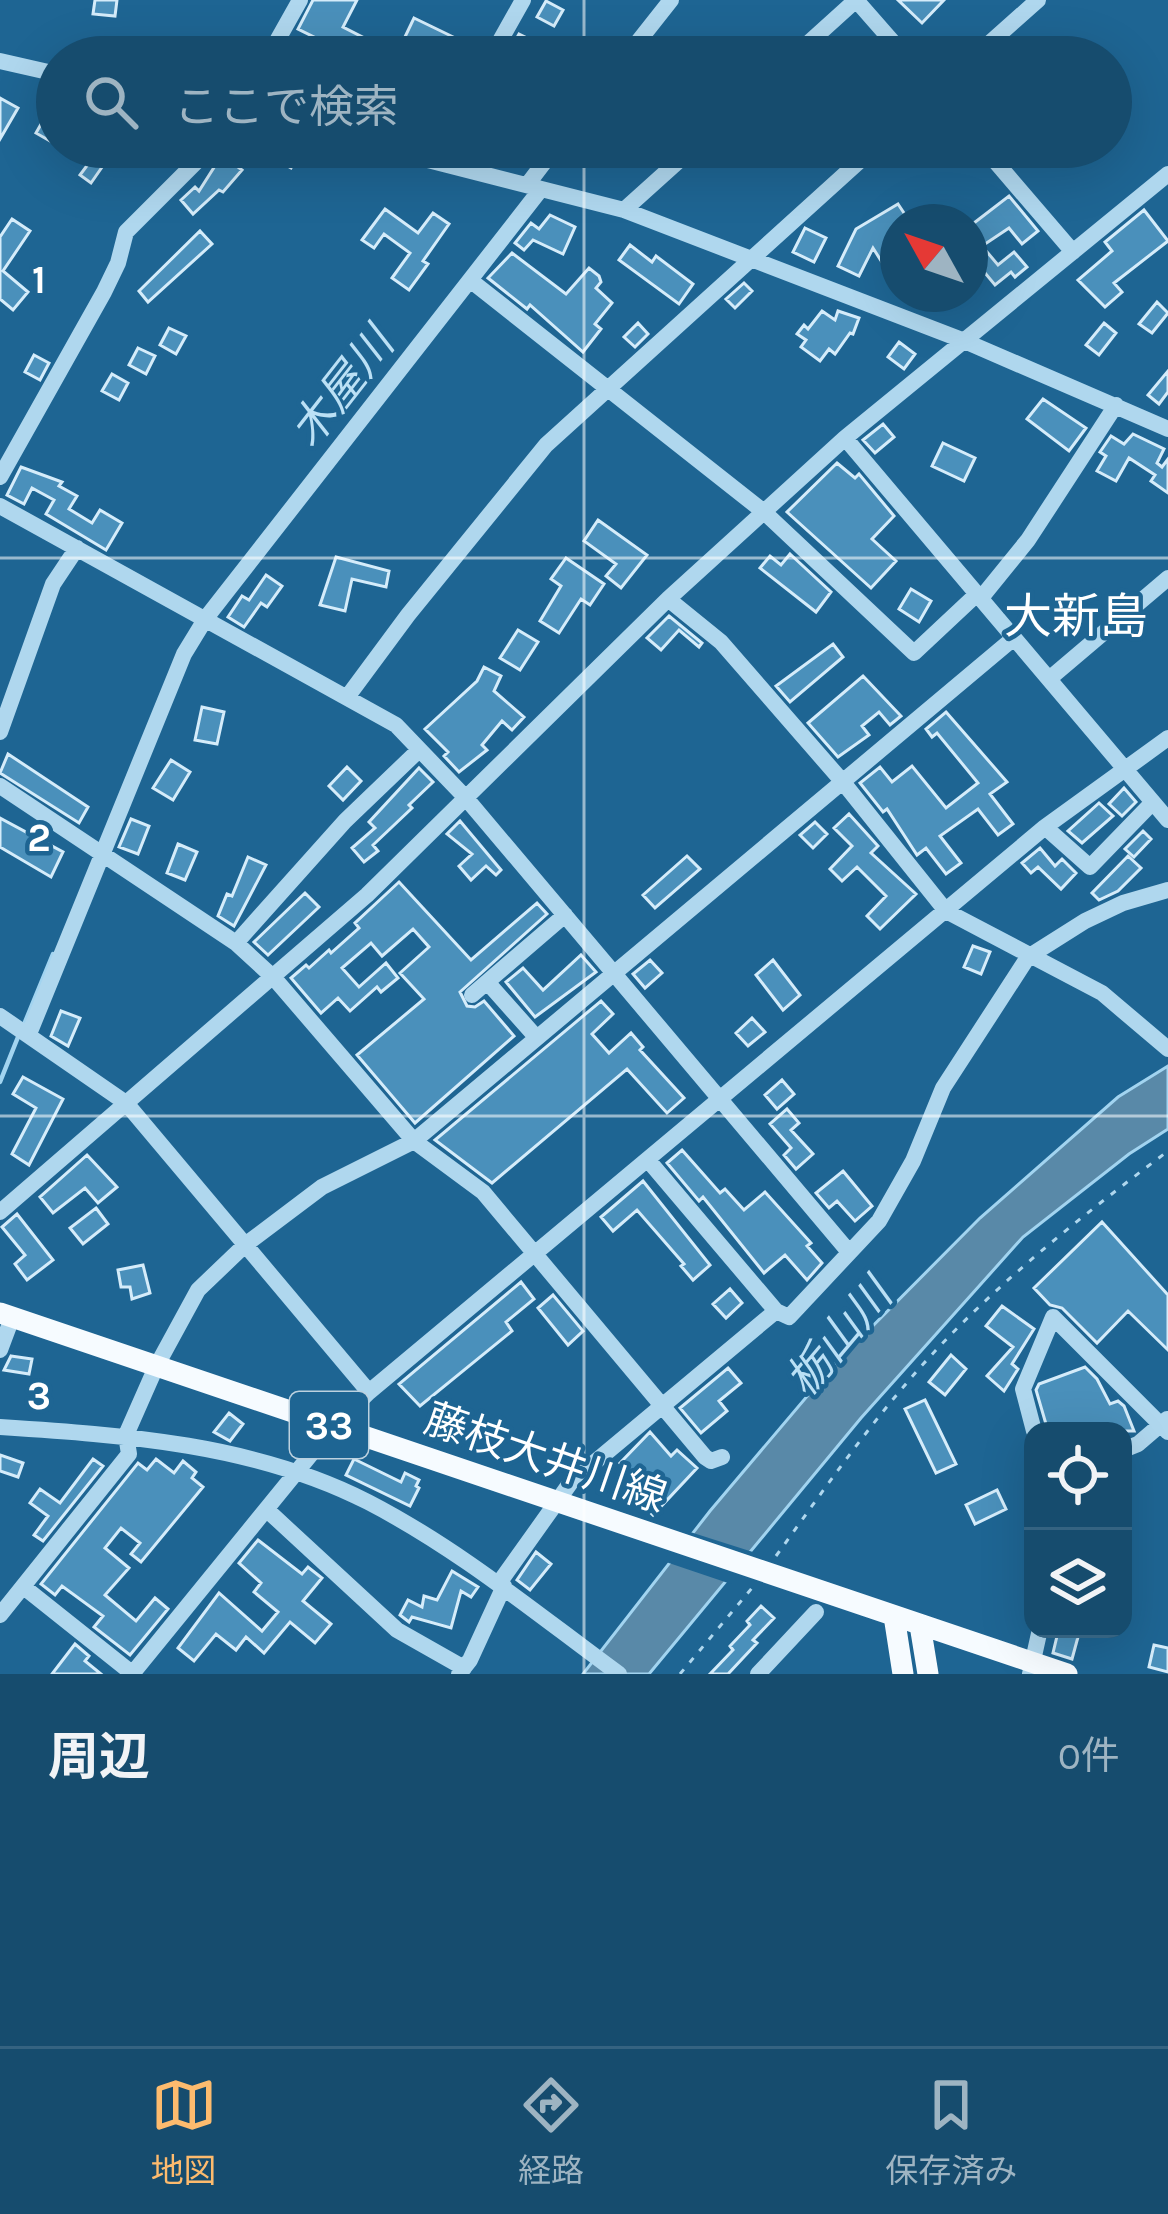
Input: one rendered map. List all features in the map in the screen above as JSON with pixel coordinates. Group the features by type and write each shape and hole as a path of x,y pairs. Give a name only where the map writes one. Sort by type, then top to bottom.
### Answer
{"main road":[{"name":"藤枝大井川線","path":"6,1315 894,1616 1031,1668 1067,1674"},
{"path":"894,1616 904,1674"},
{"path":"920,1625 928,1674"}],"street":[{"path":"280,36 300,0"},
{"path":"503,36 523,0"},
{"path":"643,36 671,0"},
{"path":"816,36 856,0 888,36"},
{"path":"998,36 1038,0"},
{"path":"0,61 36,69"},
{"path":"0,477 111,278 126,232 190,168"},
{"path":"479,168 624,210 752,258 962,340 1168,429"},
{"path":"369,1392 126,1103 17,1027 184,654 206,618 470,280 544,168"},
{"path":"624,210 671,168"},
{"path":"348,696 526,466 852,168"},
{"path":"1001,168 1072,252"},
{"path":"0,1212 367,895 668,599 845,439 1168,174"},
{"path":"470,280 764,512 914,652 979,596 1028,540 1116,405"},
{"path":"845,439 1168,820"},
{"path":"0,506 396,725 465,797 850,1252"},
{"path":"0,732 53,584 77,548"},
{"path":"1049,679 1168,578"},
{"path":"668,599 722,642 946,911 1102,993 1162,1044"},
{"path":"0,1615 129,1454 126,1435 198,1290 245,1246 322,1187 414,1141 1014,638"},
{"path":"25,1588 132,1674 334,1426 369,1392 1045,827 1168,739"},
{"path":"236,944 344,820 419,750"},
{"path":"0,786 236,944 274,978 414,1141 483,1192 704,1457 711,1461 722,1457"},
{"path":"1045,827 1090,868 1153,802"},
{"path":"648,1160 776,1311 789,1317 879,1221 913,1161 943,1088 1028,957 1085,921 1168,890"},
{"path":"472,995 565,916"},
{"path":"488,983 536,1037"},
{"path":"267,1510 397,1630 462,1671 501,1585 571,1482 776,1311"},
{"path":"0,1350 6,1315"},
{"path":"1032,1422 1023,1389 1053,1317 1166,1425 1132,1446"},
{"path":"0,1427 126,1435 213,1450 364,1500 501,1585 619,1674"},
{"path":"768,1671 816,1612"},
{"path":"1031,1668 1038,1638"}],"path":[{"path":"680,1674 906,1384 975,1311 1168,1151"}],"water":[{"path":"1168,1066 1168,1129 1023,1237 861,1418 649,1674 583,1674 710,1511 831,1368 980,1218 1118,1097"}],"pier":[{"path":"687,1531 756,1553 731,1584 663,1561"}],"building":[{"path":"95,0 117,0 115,16 93,14"},
{"path":"313,0 357,0 343,27 361,36 312,36 298,29"},
{"path":"898,0 944,0 922,23"},
{"path":"546,1 563,10 554,26 537,17"},
{"path":"414,18 451,36 405,36"},
{"path":"0,98 18,108 0,139"},
{"path":"85,168 101,168 91,183 80,175"},
{"path":"214,168 242,170 223,192 219,190 193,214 181,200 195,187 199,191"},
{"path":"1009,196 1038,231 1022,244 1009,228 988,242 988,212"},
{"path":"385,209 418,233 433,213 449,224 409,290 392,278 410,253 384,234 374,248 362,240"},
{"path":"1144,210 1168,241 1114,283 1122,292 1105,307 1078,280 1112,251 1105,242"},
{"path":"550,215 575,227 563,254 533,240 524,250 515,243 531,223 539,229"},
{"path":"880,215 880,259 873,248 859,276 838,266 856,229"},
{"path":"12,219 30,231 3,271 28,292 13,310 0,299 0,237"},
{"path":"805,228 826,238 814,262 793,252"},
{"path":"200,231 212,244 148,302 139,291"},
{"path":"630,245 652,262 656,256 693,284 679,304 619,260"},
{"path":"1014,252 1027,267 995,285 988,277 988,253 998,265"},
{"path":"512,253 566,294 589,268 599,276 596,288 612,303 595,324 601,329 583,352 530,305 527,309 488,278"},
{"path":"744,283 752,291 735,308 726,299"},
{"path":"1157,302 1168,313 1152,333 1139,324"},
{"path":"822,311 835,320 838,311 859,318 853,334 835,354 829,349 820,361 801,347 806,340 797,334 804,325 808,329"},
{"path":"638,323 648,334 635,347 624,337"},
{"path":"1104,323 1116,333 1099,355 1086,345"},
{"path":"169,328 186,336 176,354 160,345"},
{"path":"899,342 915,354 904,369 888,357"},
{"path":"138,348 155,356 146,374 129,365"},
{"path":"34,355 49,363 40,380 25,372"},
{"path":"1168,371 1168,392 1159,404 1148,395"},
{"path":"112,374 128,383 119,400 102,391"},
{"path":"1043,399 1086,428 1069,451 1027,419"},
{"path":"883,424 894,437 875,453 863,440"},
{"path":"1133,434 1164,449 1157,463 1162,467 1168,459 1168,493 1151,481 1155,475 1129,458 1116,481 1097,471 1106,456 1100,452 1111,436 1124,444"},
{"path":"943,443 975,458 964,481 932,466"},
{"path":"837,463 855,478 859,474 894,516 872,539 896,561 871,588 787,512"},
{"path":"21,467 62,482 59,486 77,496 69,509 92,523 100,510 122,523 106,550 46,514 54,500 32,488 24,504 7,495"},
{"path":"598,520 647,555 621,588 606,576 616,564 584,541"},
{"path":"790,554 831,592 816,612 760,568 770,556 781,565"},
{"path":"336,557 389,571 386,587 352,579 345,611 320,605"},
{"path":"566,558 604,584 590,605 581,599 559,633 540,621 561,586 551,579"},
{"path":"266,575 282,586 267,607 261,603 244,627 228,617 242,596 249,600"},
{"path":"911,589 931,601 919,622 899,609"},
{"path":"669,616 702,643 699,647 679,630 661,650 647,638"},
{"path":"518,630 538,642 520,670 500,658"},
{"path":"833,644 843,657 790,702 776,686"},
{"path":"484,667 501,676 494,691 524,717 512,730 502,721 482,745 487,750 459,772 444,756 448,752 425,729 477,681"},
{"path":"863,676 901,716 890,725 879,712 862,726 869,735 838,757 808,723"},
{"path":"202,707 224,712 217,744 195,740"},
{"path":"946,712 1007,782 990,794 1013,824 998,835 978,809 940,836 961,863 946,874 926,848 917,855 887,809 883,812 860,783 880,767 892,782 912,766 946,808 978,783 937,733 932,737 926,729"},
{"path":"8,754 88,807 79,823 0,773"},
{"path":"171,760 190,772 173,800 153,788"},
{"path":"347,767 361,781 343,800 329,786"},
{"path":"419,768 433,782 373,845 378,851 364,862 352,848 375,828 369,822"},
{"path":"1124,788 1136,802 1122,816 1109,804"},
{"path":"1099,803 1113,816 1082,843 1068,831"},
{"path":"849,814 878,846 871,853 916,894 880,929 867,916 886,896 857,867 842,881 830,869 852,846 834,828"},
{"path":"0,818 63,852 51,877 0,847"},
{"path":"131,819 149,826 138,854 119,847"},
{"path":"460,821 501,870 496,875 486,866 471,880 459,866 472,854 447,834"},
{"path":"815,822 827,834 813,848 800,835"},
{"path":"1143,831 1151,839 1134,857 1125,849"},
{"path":"178,844 197,852 185,880 167,873"},
{"path":"1040,848 1055,866 1062,859 1076,873 1061,889 1038,867 1031,873 1022,863"},
{"path":"687,856 700,869 655,908 643,895"},
{"path":"1128,856 1141,868 1118,891 1099,900 1092,893"},
{"path":"248,857 266,865 234,926 218,916"},
{"path":"399,882 471,960 537,903 547,914 460,992 467,1006 484,1001 514,1036 415,1123 357,1055 424,999 400,973 429,947 413,929 382,956 371,943 342,968 359,987 386,963 398,978 381,992 377,987 350,1011 338,998 321,1013 291,978 329,950 331,953"},
{"path":"305,893 319,907 268,955 254,942"},
{"path":"973,946 990,952 981,974 964,967"},
{"path":"581,955 596,972 535,1017 506,982 523,968 543,990"},
{"path":"650,960 662,973 645,988 633,974"},
{"path":"773,960 800,995 783,1010 756,975"},
{"path":"601,1001 613,1014 592,1034 609,1053 631,1033 643,1047 640,1050 684,1098 667,1113 627,1069 492,1183 435,1140"},
{"path":"61,1011 80,1018 68,1046 51,1036"},
{"path":"752,1018 765,1032 748,1046 736,1033"},
{"path":"23,1077 63,1099 29,1165 12,1154 36,1108 13,1094"},
{"path":"782,1080 794,1094 777,1109 765,1095"},
{"path":"787,1109 799,1123 791,1130 813,1154 796,1169 784,1155 791,1148 770,1124"},
{"path":"682,1150 720,1193 725,1189 744,1210 765,1192 811,1243 807,1246 822,1263 807,1280 785,1255 764,1273 703,1197 699,1201 667,1163"},
{"path":"87,1155 117,1187 98,1203 85,1188 53,1213 40,1197"},
{"path":"843,1171 872,1206 855,1221 837,1201 829,1208 816,1193"},
{"path":"643,1181 710,1265 693,1280 637,1210 613,1231 601,1217"},
{"path":"96,1208 108,1224 83,1244 70,1228"},
{"path":"17,1214 53,1260 27,1280 15,1264 25,1255 2,1227"},
{"path":"1102,1222 1168,1295 1168,1350 1128,1311 1097,1343 1034,1288"},
{"path":"143,1265 150,1293 132,1299 130,1287 121,1287 118,1270"},
{"path":"521,1282 534,1299 506,1322 512,1331 420,1406 399,1384"},
{"path":"730,1289 742,1303 726,1318 713,1304"},
{"path":"553,1295 583,1331 568,1345 538,1308"},
{"path":"1002,1306 1034,1329 1012,1364 1018,1369 1004,1391 987,1376 1013,1347 986,1326"},
{"path":"951,1355 966,1369 945,1395 929,1382"},
{"path":"11,1356 32,1359 29,1374 4,1370"},
{"path":"1085,1367 1110,1404 1118,1401 1124,1406 1130,1422 1045,1422 1036,1390 1039,1384"},
{"path":"728,1368 741,1383 719,1401 727,1411 701,1433 680,1408"},
{"path":"925,1400 956,1464 936,1473 905,1409"},
{"path":"229,1413 243,1424 230,1441 214,1432"},
{"path":"650,1432 671,1456 677,1450 697,1468 653,1515 633,1496 642,1488 620,1463"},
{"path":"0,1455 23,1463 18,1477 0,1471"},
{"path":"93,1459 103,1466 43,1541 34,1535 48,1516 30,1503 40,1489 60,1503"},
{"path":"156,1459 174,1473 183,1461 203,1487 141,1562 131,1554 140,1543 121,1528 105,1548 129,1568 105,1595 136,1621 155,1598 168,1609 130,1655 94,1627 103,1616 62,1586 55,1595 41,1584 138,1463 147,1470"},
{"path":"354,1459 401,1482 405,1473 419,1480 410,1506 346,1475"},
{"path":"997,1490 1006,1509 975,1524 966,1505"},
{"path":"258,1540 302,1574 308,1567 322,1578 303,1601 331,1624 315,1643 290,1622 264,1653 246,1637 236,1650 216,1634 194,1661 178,1648 219,1593 262,1631 278,1612 254,1592 261,1583 239,1563"},
{"path":"536,1552 551,1564 530,1590 517,1580"},
{"path":"452,1571 478,1587 471,1597 461,1591 451,1628 412,1617 409,1622 400,1615 408,1600 422,1607 424,1596 437,1600"},
{"path":"761,1606 774,1618 753,1640 757,1643 728,1674 710,1674 733,1650 730,1646"},
{"path":"1057,1638 1078,1638 1072,1659 1053,1653"},
{"path":"75,1644 89,1656 85,1661 101,1674 52,1674"},
{"path":"1154,1645 1168,1648 1168,1672 1149,1667"}],"waterway":[{"name":"木屋川","path":"23,1027 53,954"},
{"name":"木屋川","path":"0,1082 18,1037"}],"district":[{"name":"大新島","path":"1076,616"}],"water label":[{"name":"栃山川","path":"838,1337"}]}
